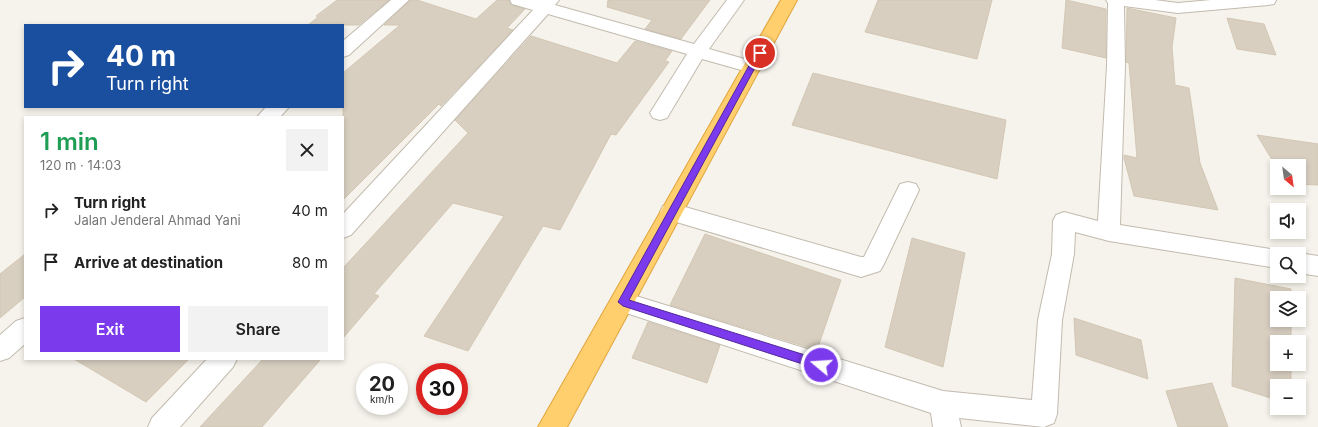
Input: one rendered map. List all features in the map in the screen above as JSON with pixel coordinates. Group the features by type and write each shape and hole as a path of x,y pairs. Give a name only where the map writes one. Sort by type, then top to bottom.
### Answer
{"highway":[{"path":"552,427 623,302 671,212 789,0"}],"street":[{"path":"344,50 401,0"},
{"path":"518,0 548,4 698,52 752,67"},
{"path":"660,113 698,52 736,0"},
{"path":"1109,232 1116,66 1115,0 1178,8 1268,0"},
{"path":"344,227 548,4"},
{"path":"268,116 278,108"},
{"path":"671,212 861,267 872,264 908,190"},
{"path":"623,302 945,415 1044,414 1050,320 1063,254 1064,221 1109,232 1270,258"},
{"path":"1306,264 1318,266"},
{"path":"0,350 24,330"},
{"path":"162,427 223,360"}],"building":[{"path":"337,0 389,0 359,25 309,24 318,17 316,16"},
{"path":"410,0 417,0 476,19 497,0 509,0 512,5 525,9 507,28 513,30 441,106 439,104 344,199 344,72 400,25 384,25"},
{"path":"608,0 710,0 681,39 645,29 652,20 607,7"},
{"path":"878,0 992,0 977,59 865,32"},
{"path":"1066,0 1106,9 1106,58 1062,48"},
{"path":"1127,8 1176,18 1172,47 1175,85 1189,88 1200,163 1218,210 1134,196 1124,158 1124,155 1137,158 1129,63 1126,62"},
{"path":"1227,18 1264,24 1276,55 1237,49"},
{"path":"531,36 617,63 635,41 672,51 665,61 669,62 616,135 611,134 560,230 543,226 468,351 424,336 504,216 453,203 374,294 379,296 344,337 344,267 468,133 455,120"},
{"path":"813,73 1006,120 997,179 792,125"},
{"path":"1257,135 1318,144 1318,185 1306,184 1306,159 1272,159"},
{"path":"705,234 841,280 817,350 670,305"},
{"path":"912,238 965,253 943,367 885,347"},
{"path":"24,255 24,298 0,318 0,274"},
{"path":"1235,278 1291,289 1291,291 1270,291 1270,327 1291,327 1291,335 1270,335 1270,371 1291,371 1291,379 1270,379 1270,398 1232,386"},
{"path":"1074,318 1141,340 1148,379 1076,355"},
{"path":"648,322 720,345 707,383 632,358"},
{"path":"76,360 188,360 146,402"},
{"path":"262,360 320,360 262,427 200,427"},
{"path":"1212,383 1228,427 1178,427 1166,391"}],"route":[{"path":"760,53 671,212 623,302 821,365"}]}
